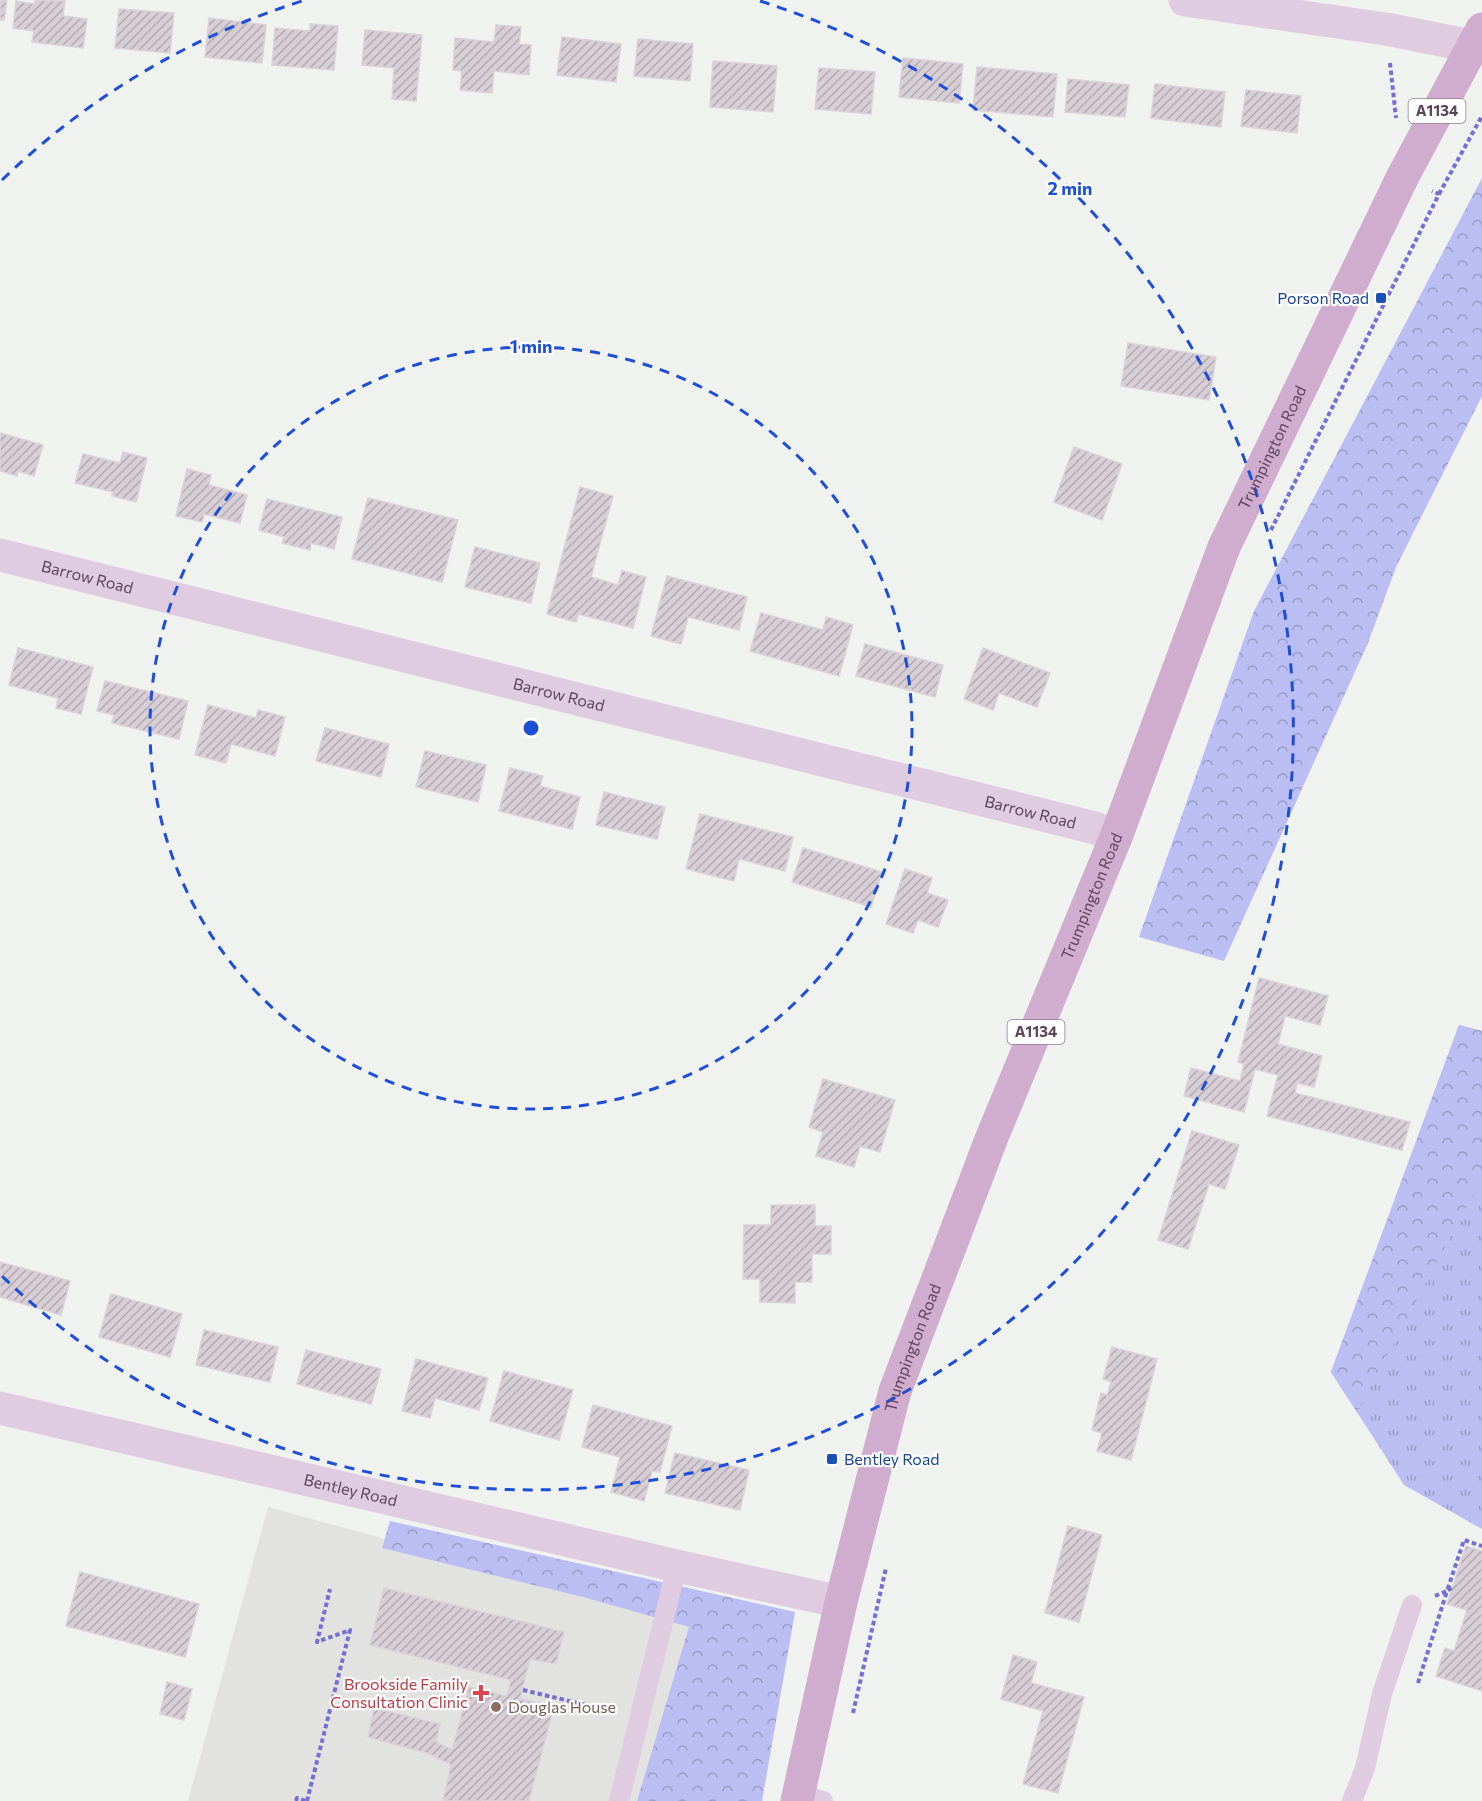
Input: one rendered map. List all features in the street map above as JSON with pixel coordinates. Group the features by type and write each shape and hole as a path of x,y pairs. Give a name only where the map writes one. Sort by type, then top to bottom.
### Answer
{"main road":[{"name":"Trumpington Road","path":"806,1799 841,1602 895,1391 992,1137 1116,837 1224,547 1403,176 1477,37"}],"street":[{"path":"1185,0 1386,29 1477,37"},
{"name":"Barrow Road","path":"0,555 1095,828 1116,837"},
{"name":"Bentley Road","path":"0,1408 841,1602"}],"lane":[{"path":"619,1801 677,1566"},
{"path":"1352,1801 1365,1768 1382,1694 1412,1605"}],"path":[{"path":"1386,29 1396,120"},
{"path":"1270,532 1438,194 1482,116"},
{"path":"1403,176 1438,194"},
{"path":"1418,1683 1464,1540 1482,1546"},
{"path":"851,1721 888,1562"},
{"path":"1447,1592 1453,1587"},
{"path":"296,1801 297,1798 307,1801 350,1630 317,1642 330,1589"},
{"path":"523,1690 640,1718"}],"shaded area":[{"name":"Douglas House","path":"268,1507 665,1615 790,1640 762,1801 188,1801"}],"green space":[{"path":"1482,178 1482,396 1396,567 1368,643 1224,961 1139,937 1254,611"},
{"path":"1459,1025 1482,1031 1482,1529 1404,1485 1331,1372"},
{"path":"1459,1025 1482,1031 1482,1178 1357,1412 1331,1372"},
{"path":"390,1521 795,1612 762,1801 637,1801 689,1627 583,1597 382,1548"}],"building":[{"path":"0,0 7,0 4,20 0,20"},
{"path":"35,0 65,1 63,16 87,19 83,48 32,42 34,31 13,28 16,1 35,4"},
{"path":"119,9 174,13 170,53 115,48"},
{"path":"209,18 266,25 262,63 205,57"},
{"path":"310,24 338,26 334,70 272,65 275,28 310,31"},
{"path":"496,25 521,27 519,44 531,45 529,75 494,71 492,93 460,90 462,71 453,70 455,38 494,42"},
{"path":"365,30 422,35 416,101 392,99 394,68 362,65"},
{"path":"562,37 621,44 616,82 557,75"},
{"path":"638,39 693,44 690,81 634,76"},
{"path":"903,58 963,64 959,103 899,97"},
{"path":"713,61 777,66 773,112 710,107"},
{"path":"977,67 1057,74 1053,117 973,110"},
{"path":"819,68 875,72 871,114 815,109"},
{"path":"1068,79 1129,85 1125,117 1065,112"},
{"path":"1155,84 1225,92 1221,127 1151,118"},
{"path":"1246,90 1301,96 1297,133 1241,126"},
{"path":"1128,343 1216,357 1209,400 1121,386"},
{"path":"0,433 43,445 34,476 18,471 17,476 0,471"},
{"path":"1074,447 1122,464 1102,520 1054,502"},
{"path":"123,452 147,458 136,502 112,496 113,492 75,483 83,454 120,463"},
{"path":"187,469 211,475 209,485 247,495 240,523 204,514 202,522 176,516"},
{"path":"580,487 613,496 591,577 618,585 622,571 646,577 633,628 578,614 576,622 547,614"},
{"path":"368,498 458,520 442,582 352,559"},
{"path":"267,499 342,517 334,549 311,543 310,550 282,543 284,537 259,530"},
{"path":"475,547 540,563 531,603 465,587"},
{"path":"667,576 747,597 739,630 688,617 681,644 651,636"},
{"path":"761,613 823,630 826,617 853,625 839,676 750,651"},
{"path":"865,644 943,665 935,697 856,676"},
{"path":"18,648 93,667 81,714 56,708 58,698 9,685"},
{"path":"983,648 1050,673 1037,707 999,693 993,710 964,699"},
{"path":"105,681 188,701 179,739 112,723 114,715 97,711"},
{"path":"208,705 256,718 258,710 285,717 275,756 231,744 226,763 195,755"},
{"path":"325,728 389,744 381,777 316,761"},
{"path":"425,751 486,765 478,802 416,787"},
{"path":"510,768 543,776 540,786 580,797 572,829 499,811"},
{"path":"604,792 665,807 657,839 596,825"},
{"path":"700,814 793,837 785,871 739,859 734,881 686,869"},
{"path":"803,848 882,872 871,907 792,882"},
{"path":"905,869 932,878 927,893 948,900 938,927 918,920 913,933 886,924"},
{"path":"1259,978 1328,996 1320,1025 1285,1016 1278,1044 1322,1056 1314,1087 1297,1083 1295,1093 1410,1122 1402,1150 1267,1116 1278,1075 1255,1069 1244,1112 1184,1096 1191,1068 1240,1081 1244,1064 1238,1062"},
{"path":"823,1079 895,1100 880,1152 860,1146 854,1167 816,1156 823,1132 809,1127"},
{"path":"1192,1131 1239,1145 1225,1189 1209,1184 1188,1249 1158,1240"},
{"path":"771,1205 815,1205 815,1226 831,1226 831,1254 812,1254 812,1282 795,1282 795,1303 760,1302 760,1279 743,1279 744,1225 771,1225"},
{"path":"0,1262 70,1281 61,1315 0,1297"},
{"path":"111,1294 182,1314 170,1357 99,1337"},
{"path":"204,1330 278,1347 270,1382 196,1365"},
{"path":"1112,1347 1157,1359 1131,1460 1097,1451 1102,1433 1092,1430 1101,1393 1107,1395 1111,1382 1103,1379"},
{"path":"306,1350 381,1369 371,1404 297,1384"},
{"path":"416,1359 488,1378 479,1410 435,1398 430,1418 402,1411"},
{"path":"504,1371 573,1390 559,1440 490,1421"},
{"path":"593,1405 672,1426 660,1472 652,1471 644,1501 611,1492 620,1457 582,1447"},
{"path":"675,1453 749,1470 740,1510 665,1493"},
{"path":"1068,1526 1102,1535 1079,1622 1045,1613"},
{"path":"1466,1546 1482,1551 1482,1691 1436,1676 1445,1648 1454,1651 1467,1610 1447,1604"},
{"path":"80,1572 199,1604 185,1657 66,1626"},
{"name":"Brookside Family Consultation Clinic","path":"384,1588 564,1632 556,1664 530,1659 520,1699 554,1706 529,1801 443,1801 451,1765 430,1754 368,1737 374,1708 440,1724 436,1742 452,1750 469,1687 507,1696 511,1680 370,1645"},
{"path":"1013,1655 1037,1662 1031,1683 1084,1697 1058,1793 1023,1784 1043,1711 1001,1699"},
{"path":"167,1682 192,1689 184,1720 160,1714"}],"place":[{"name":"Porson Road","path":"1381,298"},
{"name":"Bentley Road","path":"832,1459"},
{"name":"Brookside Family Consultation Clinic","path":"481,1693"},
{"name":"Douglas House","path":"496,1707"}]}
